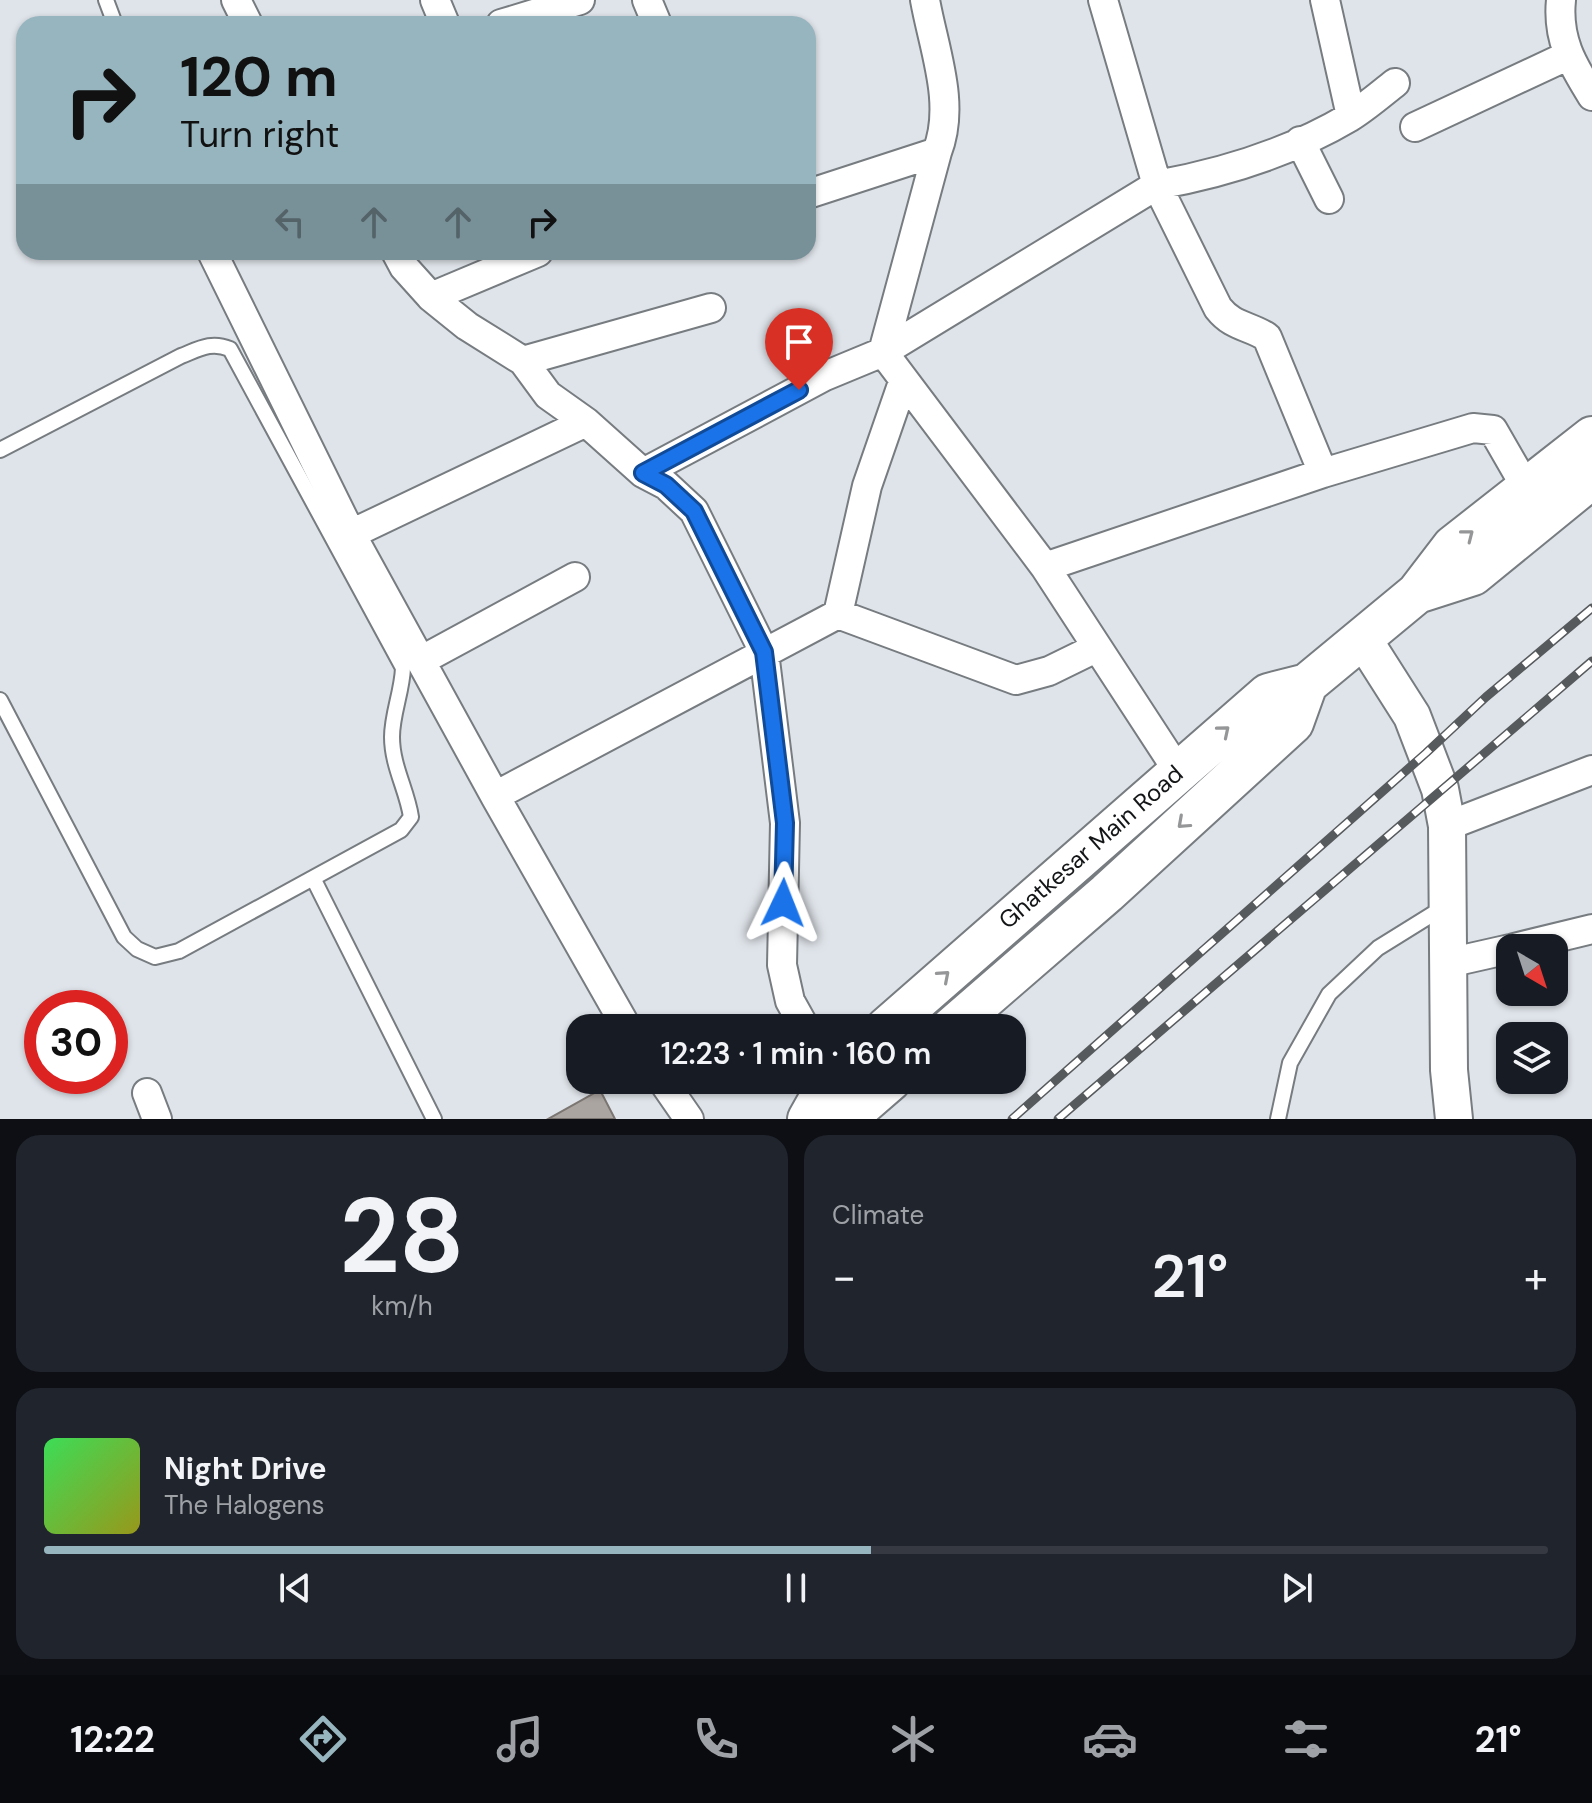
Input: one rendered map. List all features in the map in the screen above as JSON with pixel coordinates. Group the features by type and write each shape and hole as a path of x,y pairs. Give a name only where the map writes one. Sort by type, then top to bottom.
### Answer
{"main road":[{"name":"Ghatkesar Main Road","path":"902,1014 1268,694 1307,684 1417,593 1453,546 1592,437"},
{"name":"Ghatkesar Main Road","path":"1417,593 1473,575 1592,478"},
{"name":"Ghatkesar Main Road","path":"967,1014 1107,893 1293,723 1307,684"},
{"path":"810,1119 823,1094"},
{"path":"810,1119 861,1106 875,1094"}],"street":[{"path":"527,16 580,0"},
{"path":"925,0 945,95 945,131 883,352 1045,567 1178,771"},
{"path":"1103,0 1157,185 1218,308 1228,321 1267,337 1323,473"},
{"path":"1325,0 1351,116"},
{"path":"1561,0 1559,17 1567,56 1592,96"},
{"path":"1415,127 1567,56"},
{"path":"643,473 825,376 883,352 1157,185 1200,177 1274,154 1351,116 1395,83"},
{"path":"1300,141 1329,199"},
{"path":"816,191 937,152"},
{"path":"216,260 351,534 619,1014"},
{"path":"400,260 431,297 467,326 523,361 548,395 586,422 643,473 666,485 694,511 764,652 785,823 782,965 790,1001 797,1014"},
{"path":"431,297 519,260"},
{"path":"523,361 711,308"},
{"path":"838,614 867,486 903,382"},
{"path":"351,534 586,422"},
{"path":"1045,567 1323,473 1473,428 1493,430 1527,489"},
{"path":"422,660 575,577"},
{"path":"495,796 838,614 1016,680 1049,671 1096,648"},
{"path":"1363,639 1412,716 1440,789 1447,826 1449,1070 1454,1119"},
{"path":"1447,826 1592,770"},
{"path":"1568,935 1592,929"},
{"path":"1448,963 1496,952"},
{"path":"672,1094 689,1119"}],"lane":[{"path":"0,450 181,356 209,345 230,349 403,668 392,736 398,775 409,802 411,817 401,830 179,951 155,957 137,949 124,937 0,700"},
{"path":"313,878 434,1119"},
{"path":"1278,1119 1290,1063 1329,994 1378,948 1448,905"}],"building":[{"path":"593,1094 602,1094 615,1119 548,1119"}],"railway":[{"path":"1012,1119 1486,697 1592,608"},
{"path":"1058,1119 1592,661"}],"route":[{"path":"783,903 785,823 764,652 694,511 666,485 643,473 799,390"}]}
